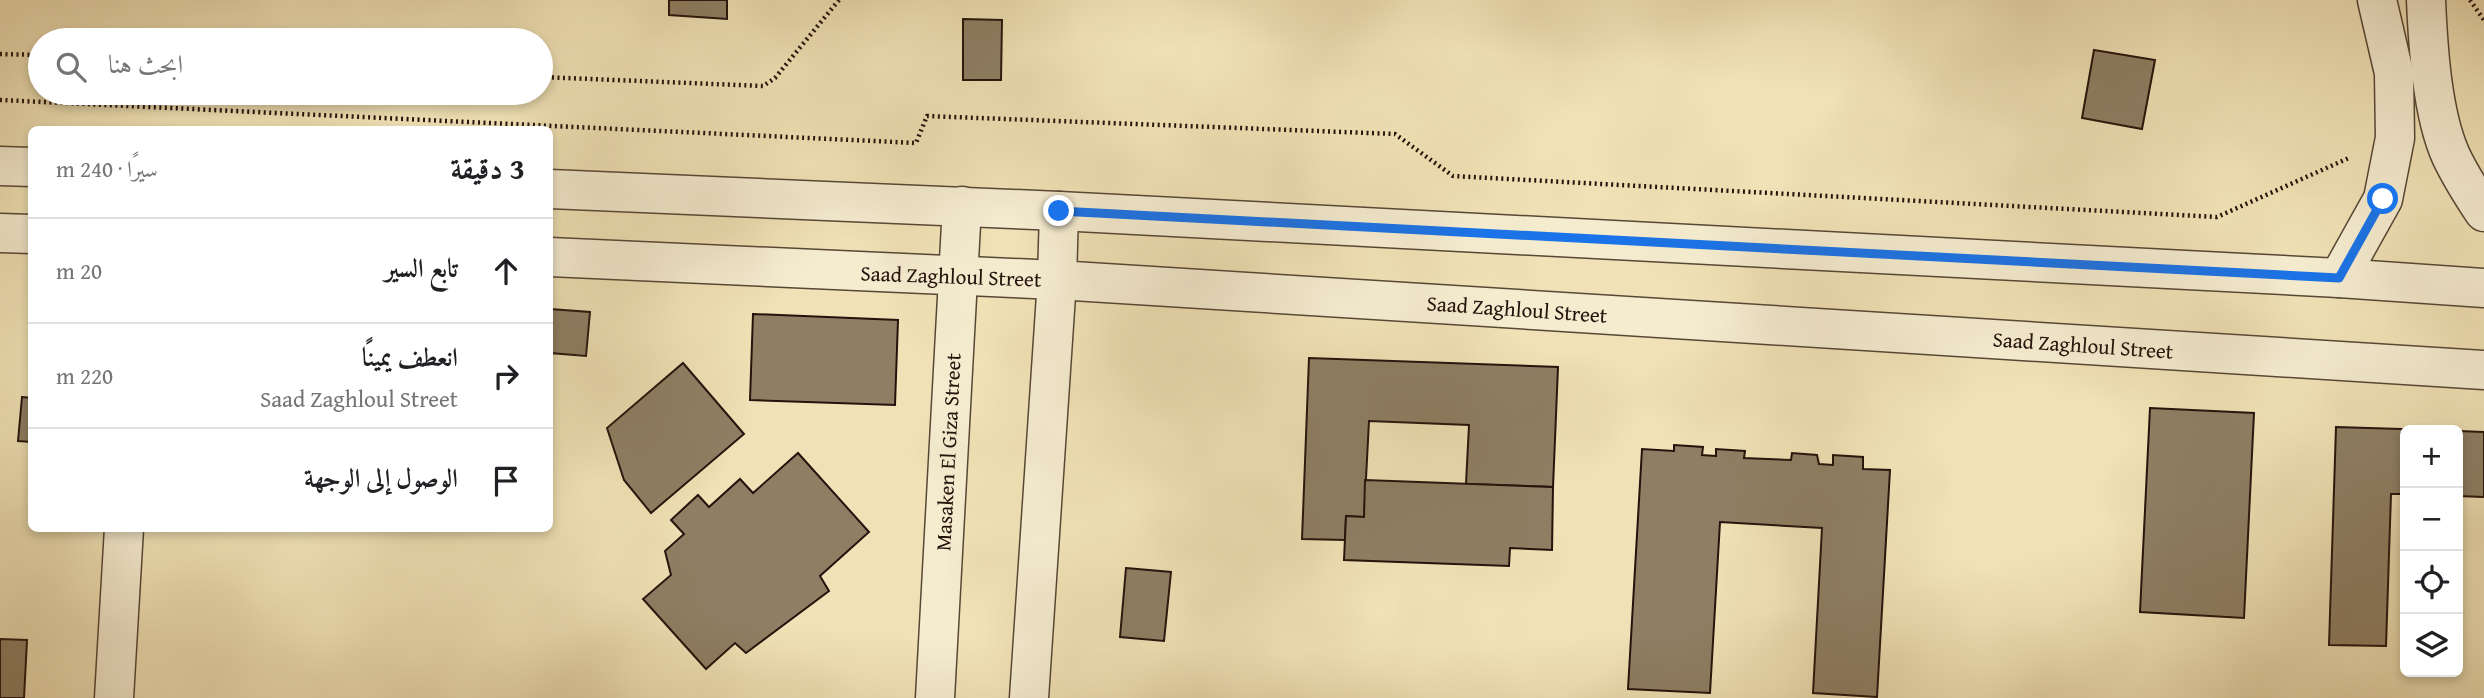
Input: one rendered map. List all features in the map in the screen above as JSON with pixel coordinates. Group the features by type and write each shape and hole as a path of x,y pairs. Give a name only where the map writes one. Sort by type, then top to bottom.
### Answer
{"street":[{"path":"2339,278 2383,199 2395,138 2394,73 2377,0"},
{"path":"2426,0 2430,57 2443,129 2450,154 2484,212"},
{"path":"0,166 28,167"},
{"path":"553,189 962,206 2339,278 2484,288"},
{"name":"Masaken El Giza Street","path":"935,698 962,206"},
{"path":"1030,698 1057,280 1059,211"},
{"path":"0,233 28,234"},
{"name":"Saad Zaghloul Street","path":"553,257 1057,280 2484,370"},
{"path":"114,698 124,532"}],"path":[{"path":"553,77 763,86 775,78 839,0"},
{"path":"2470,0 2484,20"},
{"path":"0,54 28,55"},
{"path":"0,100 28,101"},
{"path":"107,105 916,143 927,116 1395,134 1453,176 2217,216 2395,138"}],"building":[{"path":"669,0 727,0 727,19 669,15"},
{"path":"963,19 1002,20 1001,80 963,80"},
{"path":"2094,50 2155,60 2142,129 2082,118"},
{"path":"553,309 590,312 586,356 553,353"},
{"path":"753,314 898,320 895,405 750,400"},
{"path":"1309,358 1558,367 1553,487 1466,484 1469,425 1369,421 1364,517 1346,516 1345,540 1302,539"},
{"path":"683,363 744,434 651,513 624,480 607,428"},
{"path":"22,397 28,398 28,442 18,441"},
{"path":"2150,408 2254,413 2244,618 2140,612"},
{"path":"2336,427 2400,429 2400,494 2391,494 2386,646 2329,645"},
{"path":"2463,431 2484,432 2484,497 2463,496"},
{"path":"1674,445 1703,447 1702,455 1716,456 1716,449 1745,451 1744,458 1791,460 1792,453 1817,455 1819,464 1833,465 1833,455 1863,457 1863,469 1890,470 1877,697 1813,693 1822,528 1720,522 1710,693 1628,689 1642,449 1674,451"},
{"path":"798,453 869,532 820,576 829,591 746,653 735,643 706,669 643,599 671,575 665,551 684,534 671,520 698,495 709,507 740,479 753,493"},
{"path":"1365,480 1553,487 1552,550 1510,548 1509,566 1344,560 1346,516 1364,517"},
{"path":"1126,568 1171,572 1164,641 1120,637"},
{"path":"0,639 27,640 24,698 0,698"}],"route":[{"path":"1059,211 2339,278 2383,199"}]}
